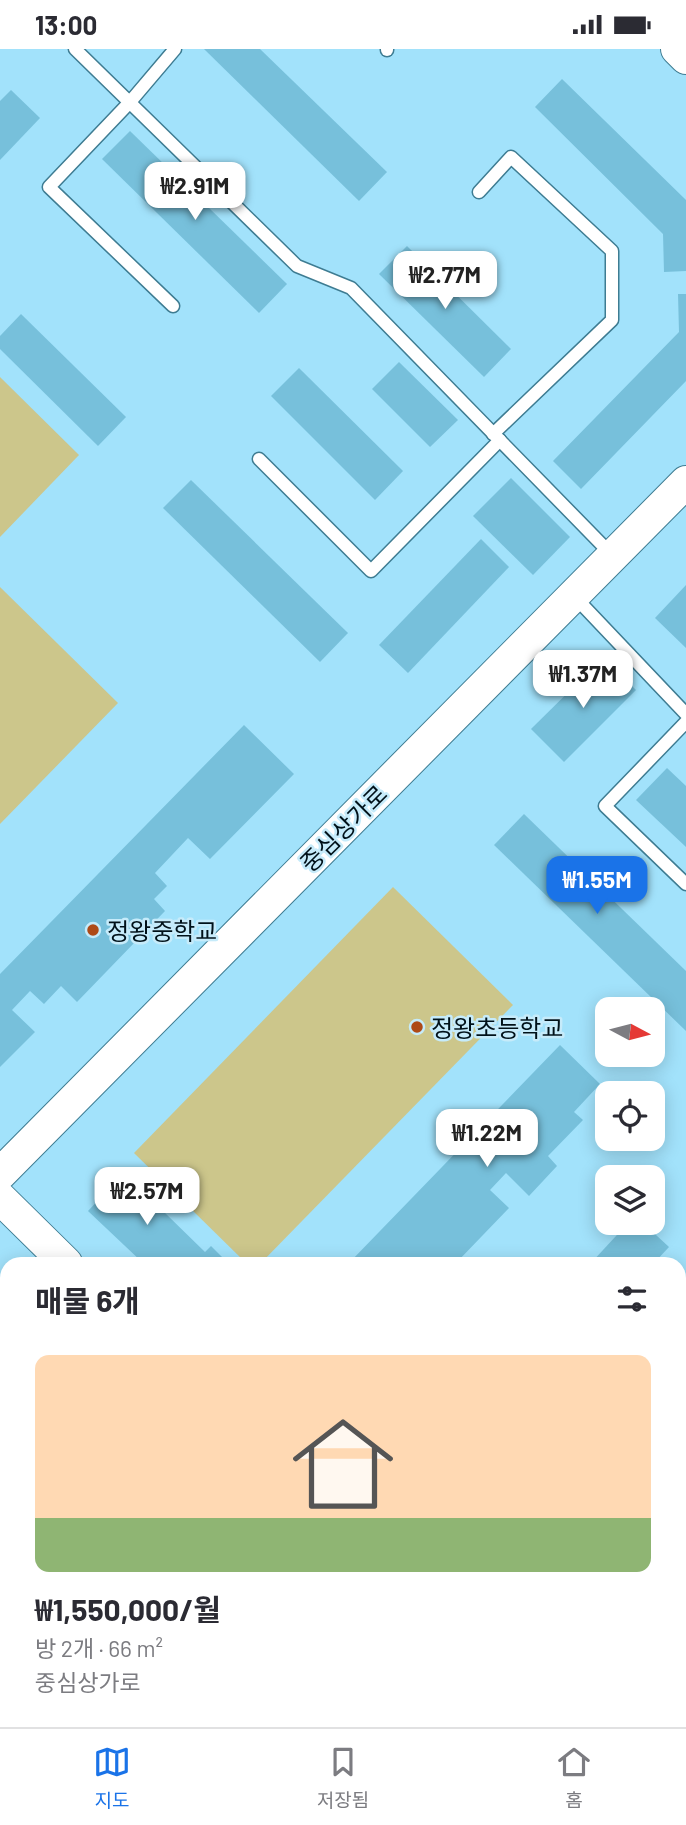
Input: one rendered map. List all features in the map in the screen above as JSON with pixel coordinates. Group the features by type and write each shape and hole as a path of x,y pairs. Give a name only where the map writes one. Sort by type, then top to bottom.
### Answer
{"street":[{"path":"677,49 686,58"},
{"name":"중심상가로","path":"0,1174 686,482"},
{"path":"0,1198 60,1257"}],"lane":[{"path":"75,49 297,266 351,288 613,556"},
{"path":"173,306 49,187 130,103 176,49"},
{"path":"259,459 371,571 496,437 612,320 612,251 512,157 479,192"},
{"path":"573,595 686,714"},
{"path":"686,722 605,806 686,884"}],"shaded area":[{"path":"0,377 79,455 0,537"},
{"path":"0,587 118,703 0,824"},
{"path":"393,887 513,1005 267,1257 240,1257 134,1153"}],"building":[{"path":"204,49 260,49 387,172 359,201"},
{"path":"562,79 686,200 686,271 664,272 663,234 535,107"},
{"path":"11,90 40,118 0,160 0,101"},
{"path":"130,131 287,284 259,313 102,159"},
{"path":"407,246 511,349 484,377 379,274"},
{"path":"678,294 686,294 686,381 581,489 553,461 679,332"},
{"path":"21,314 126,417 98,446 0,349 0,336"},
{"path":"399,362 458,420 430,447 372,389"},
{"path":"299,368 403,471 375,500 271,396"},
{"path":"511,478 570,537 533,575 473,516"},
{"path":"191,480 348,633 320,662 163,508"},
{"path":"481,539 509,567 408,673 379,645"},
{"path":"686,585 686,648 655,618"},
{"path":"603,658 636,690 564,762 531,729"},
{"path":"244,725 294,774 210,859 188,838 155,873 167,886 154,899 165,911 77,1002 61,986 44,1004 30,991 12,1010 35,1032 0,1067 0,974"},
{"path":"667,768 686,786 686,847 636,800"},
{"path":"524,814 686,971 686,1031 665,1011 665,997 651,997 494,845"},
{"path":"560,1045 597,1081 595,1089 574,1112 583,1120 548,1156 557,1166 529,1196 506,1173 490,1190 509,1208 462,1257 355,1257"},
{"path":"124,1173 205,1252 211,1246 222,1257 137,1257 88,1211"},
{"path":"617,1235 656,1235 669,1247 660,1257 597,1257"}],"place":[{"name":"정왕중학교","path":"93,930"},
{"name":"정왕초등학교","path":"417,1027"}]}
